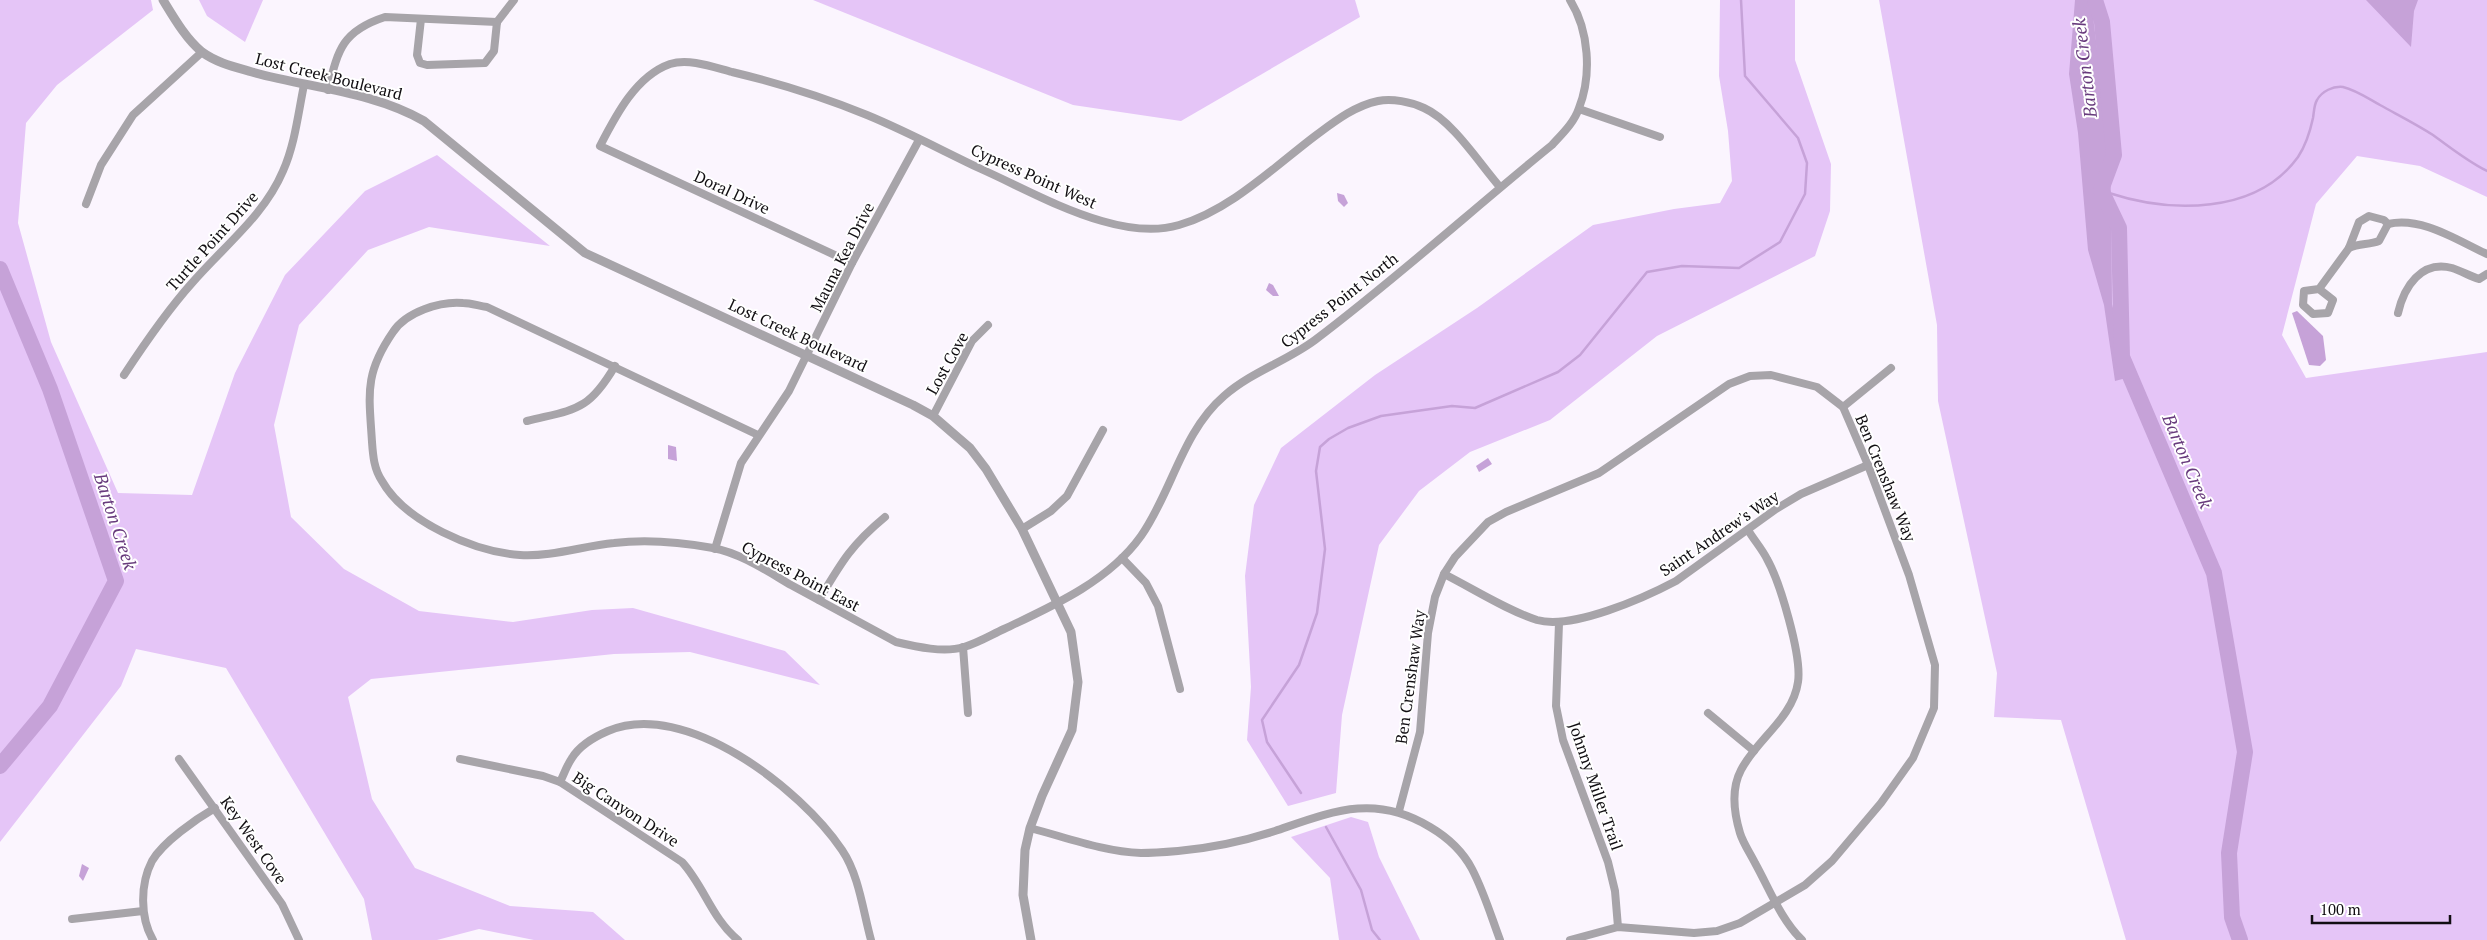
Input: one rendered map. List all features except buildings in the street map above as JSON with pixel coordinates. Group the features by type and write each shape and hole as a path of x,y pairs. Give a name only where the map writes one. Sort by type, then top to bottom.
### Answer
{"street":[{"name":"Lost Creek Boulevard","path":"163,0 180,26 202,52 224,64 304,85 369,98 408,112 424,121 585,253 809,356 933,416 970,448 986,469 1022,529 1071,632 1076,658 1077,702 1072,730 1042,796 1030,828 1025,850 1023,895 1031,940"},
{"path":"421,19 417,55 420,63 427,65 485,63 494,51 497,22 514,0"},
{"name":"Cypress Point North","path":"1058,603 1101,576 1122,558 1141,536 1197,427 1224,396 1315,340 1552,145 1567,129 1579,109 1586,78 1586,52 1580,20 1570,0"},
{"path":"328,90 337,55 347,37 357,29 385,17 497,22"},
{"path":"86,204 101,165 133,114 202,52"},
{"name":"Cypress Point West","path":"600,146 611,125 639,84 656,70 674,63 696,63 804,92 868,116 1078,213 1128,227 1153,229 1177,226 1222,207 1335,121 1360,106 1381,100 1400,101 1424,108 1443,119 1500,187"},
{"name":"Turtle Point Drive","path":"124,375 164,317 192,282 253,220 271,194 284,170 291,148 304,85"},
{"path":"1579,109 1660,137"},
{"name":"Mauna Kea Drive","path":"715,548 741,463 758,435 790,391 809,356 852,263 919,140"},
{"name":"Doral Drive","path":"600,146 852,263"},
{"path":"2319,288 2349,248 2357,226 2364,218 2377,218 2388,224 2411,223 2430,228 2487,254"},
{"path":"2349,248 2357,244 2379,241 2388,224"},
{"path":"2398,313 2406,287 2417,276 2430,269 2452,268 2478,278 2487,274"},
{"name":"Cypress Point East","path":"758,435 487,307 462,302 440,305 417,312 395,328 373,366 368,387 374,462 382,481 396,500 417,516 459,539 492,552 522,555 543,554 614,543 660,540 715,548 748,561 896,642 914,647 937,649 963,647 1058,603"},
{"name":"Lost Cove","path":"933,416 972,341 988,325"},
{"path":"527,421 578,408 585,404 603,387 615,366"},
{"path":"1843,407 1891,368"},
{"name":"Ben Crenshaw Way","path":"1399,811 1420,732 1428,633 1435,596 1444,574 1455,556 1488,522 1506,512 1599,474 1730,384 1750,376 1771,375 1817,387 1843,407 1868,465 1909,575 1936,665 1934,708 1913,758 1881,803 1832,861 1805,885 1740,923 1717,931 1694,934 1618,927 1570,940"},
{"path":"1022,529 1050,511 1067,496 1103,430"},
{"name":"Saint Andrew's Way","path":"1444,574 1538,620 1559,623 1575,621 1658,590 1676,581 1801,494 1868,465"},
{"path":"819,600 844,557 861,537 885,518"},
{"path":"1748,530 1767,559 1776,581 1800,666 1798,684 1791,704 1740,771 1734,793 1736,815 1740,834 1776,903 1802,940"},
{"path":"1122,558 1146,583 1158,606 1180,689"},
{"name":"Johnny Miller Trail","path":"1559,623 1556,706 1563,740 1608,862 1615,891 1618,927"},
{"path":"963,647 968,713"},
{"path":"1708,713 1754,751"},
{"path":"560,782 572,758 581,748 594,737 614,728 636,724 659,725 689,733 719,745 749,761 772,778 811,813 832,836 851,867 871,940"},
{"name":"Key West Cove","path":"179,759 282,904 299,940"},
{"name":"Big Canyon Drive","path":"460,759 544,776 560,782 682,862 695,876 716,916 738,940"},
{"path":"1030,828 1103,847 1140,853 1180,851 1232,843 1274,831 1317,815 1353,807 1399,811 1441,834 1462,855 1472,868 1500,940"},
{"path":"153,940 143,911 145,884 152,861 166,844 215,808"},
{"path":"72,919 143,911"}],"shaded area":[{"path":"0,0 151,0 153,10 57,85 26,123 18,223 51,342 118,493 192,495 235,373 285,275 365,191 437,155 550,246 429,227 368,250 299,325 274,425 291,517 344,569 419,611 513,622 592,610 633,608 785,651 820,685 690,652 614,654 371,679 348,697 372,799 415,868 510,906 593,912 625,940 534,940 479,929 437,940 372,940 364,899 226,668 136,649 121,686 0,842"},
{"path":"199,0 263,0 245,42 207,16"},
{"path":"813,0 1355,0 1360,17 1181,121 1073,105"},
{"path":"1720,0 1795,0 1795,60 1831,164 1830,211 1815,256 1657,336 1550,420 1470,452 1419,491 1379,545 1342,715 1336,793 1288,806 1247,740 1251,687 1245,576 1254,505 1281,448 1375,375 1477,308 1593,225 1674,209 1720,203 1732,181 1728,131 1719,76"},
{"path":"1879,0 2487,0 2487,197 2420,166 2357,156 2316,204 2282,335 2306,378 2487,352 2487,940 2126,940 2061,720 1994,717 1997,673 1938,401 1937,325"},
{"path":"1351,817 1368,822 1379,857 1420,940 1339,940 1330,878 1291,837"}],"water":[{"path":"2075,0 2091,0 2107,130 2111,194 2112,304 2130,377 2115,381 2104,305 2088,250 2078,133 2069,74"},
{"path":"2366,0 2418,0 2414,11 2411,47"},
{"path":"1337,193 1344,195 1348,203 1344,207 1338,201"},
{"path":"1269,283 1273,285 1279,296 1273,296 1266,290"},
{"path":"2297,311 2323,336 2326,360 2320,366 2309,365 2292,313"},
{"path":"668,445 676,447 677,461 668,459"},
{"path":"1488,458 1492,464 1479,472 1476,466"},
{"path":"82,864 89,868 83,881 79,876"}],"waterway":[{"path":"1301,793 1267,742 1262,720 1299,665 1317,613 1325,549 1316,471 1320,447 1329,439 1348,428 1381,416 1452,406 1475,408 1558,372 1580,355 1647,272 1682,266 1739,268 1780,242 1805,194 1807,163 1798,138 1745,76 1741,0"},
{"name":"Barton Creek","path":"2095,0 2102,22 2114,155 2101,190 2119,228 2122,357 2214,573 2245,752 2229,853 2232,917 2240,940"},
{"path":"2109,193 2133,200 2185,206 2211,204 2236,199 2259,190 2280,176 2298,157 2309,133 2317,100 2325,92 2339,87 2358,92 2414,123 2466,159 2487,171"},
{"name":"Barton Creek","path":"0,269 50,389 116,581 50,706 0,766"},
{"path":"1326,827 1361,890 1372,930 1380,940"}]}
